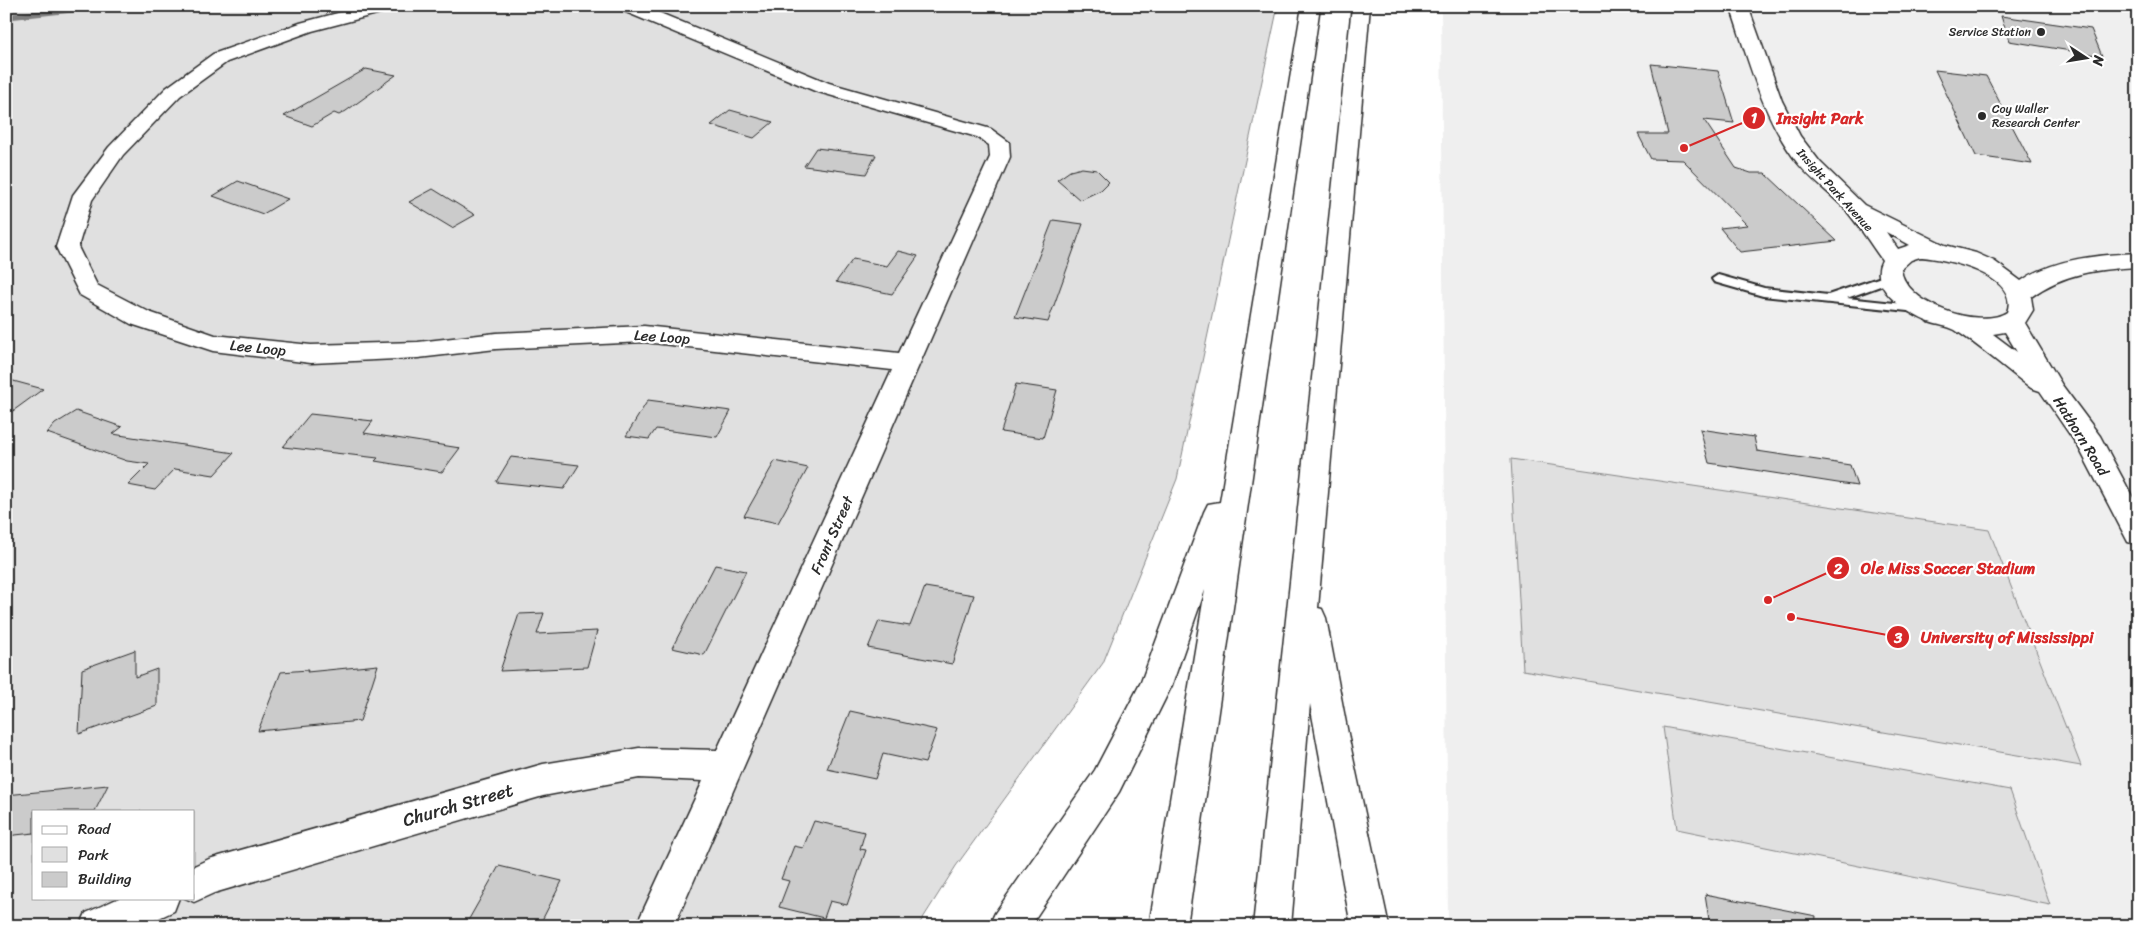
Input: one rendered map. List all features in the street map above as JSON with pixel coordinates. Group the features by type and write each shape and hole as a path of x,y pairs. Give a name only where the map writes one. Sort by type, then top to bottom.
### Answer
{"main road":[{"name":"Lee Loop","path":"386,6 306,27 220,58 170,94 116,151 81,200 67,247 88,290 140,318 214,343 311,354 418,350 496,342 644,334 909,363"},
{"name":"Front Street","path":"627,6 822,87 984,133 999,142 1000,157 655,926"},
{"path":"1168,926 1311,6"},
{"path":"1272,926 1360,6"},
{"name":"Insight Park Avenue","path":"1739,6 1768,90 1791,139 1802,156 1853,206 1891,268"},
{"path":"1853,206 1937,250 1978,261 2012,266 2068,269"},
{"path":"1891,268 1903,253 1919,250 1937,250"},
{"path":"2019,294 2042,277 2068,269 2138,260"},
{"path":"1978,261 2010,282 2019,294 2023,304 2020,314 2011,321"},
{"name":"Hathorn Road","path":"1891,268 1896,289 1923,310 1961,323 1980,326 1998,325 2011,321 2053,391 2090,443 2138,534"},
{"name":"Hathorn Road","path":"1961,323 2053,391"},
{"path":"1008,926 1107,781 1156,685 1199,569 1242,442"},
{"path":"1305,584 1332,739 1370,926"},
{"name":"Church Street","path":"195,884 209,877 543,780 639,763 728,766"},
{"path":"99,926 157,900"}],"lane":[{"path":"1821,300 1872,286 1891,268"},
{"path":"1718,279 1764,292 1821,300 1923,310"}],"shaded area":[{"path":"1441,6 2138,6 2138,926 1448,926"}],"green space":[{"path":"6,6 1278,6 1177,479 1103,663 956,866 918,926 6,926"},
{"path":"1511,459 1989,530 2081,766 1523,670"},
{"path":"1663,727 2010,790 2050,905 1677,829"}],"building":[{"path":"2001,16 2091,29 2102,56 2009,41"},
{"path":"1651,64 1718,71 1734,123 1704,120 1736,168 1751,173 1765,173 1837,241 1740,252 1720,228 1747,225 1683,160 1651,159 1638,134 1668,134"},
{"path":"366,69 396,75 346,111 339,115 334,113 312,126 284,116"},
{"name":"Coy Waller Research Center","path":"1935,70 1986,76 2032,164 1976,156"},
{"path":"730,110 773,122 754,138 711,125"},
{"path":"816,148 876,155 866,174 804,166"},
{"path":"1082,168 1097,170 1109,182 1101,190 1080,200 1057,180 1070,171"},
{"path":"238,181 288,199 263,214 213,196"},
{"path":"433,189 475,215 452,228 409,202"},
{"path":"1053,220 1083,224 1048,322 1015,317"},
{"path":"898,251 918,256 892,294 836,282 853,259 887,266"},
{"path":"6,379 43,389 6,416"},
{"path":"1016,384 1057,390 1043,438 1001,432"},
{"path":"648,400 731,411 717,437 656,429 649,439 626,436"},
{"path":"76,411 122,427 113,434 234,453 214,475 175,469 155,490 128,485 149,464 127,461 47,433 55,424"},
{"path":"310,414 373,421 364,433 460,448 442,472 375,461 378,458 283,447"},
{"path":"1700,429 1754,437 1757,451 1850,465 1857,486 1709,463"},
{"path":"511,457 579,465 564,489 496,482"},
{"path":"775,461 808,468 778,523 744,516"},
{"path":"715,565 746,571 704,655 672,648"},
{"path":"925,587 974,595 952,664 868,648 879,621 910,626"},
{"path":"544,613 537,634 597,631 587,667 500,671 519,614"},
{"path":"135,650 135,677 157,669 157,706 79,734 82,669"},
{"path":"378,665 360,721 258,731 281,672 308,670 307,672"},
{"path":"850,711 937,730 925,763 883,754 875,779 827,769"},
{"path":"108,785 96,810 32,810 32,833 6,836 6,815 8,811 6,811 6,795"},
{"path":"814,821 865,832 860,849 866,850 847,905 830,901 824,918 779,907 789,881 781,879 794,846 803,848"},
{"path":"499,866 562,881 539,926 465,926"},
{"path":"1705,894 1816,916 1815,926 1710,926"}],"waterway":[{"path":"6,17 106,6"}],"place":[{"name":"Service Station","path":"2041,32"},
{"name":"Coy Waller Research Center","path":"1982,116"},
{"name":"Insight Park","path":"1684,148"},
{"name":"Ole Miss Soccer Stadium","path":"1768,600"},
{"name":"University of Mississippi","path":"1791,617"}]}
